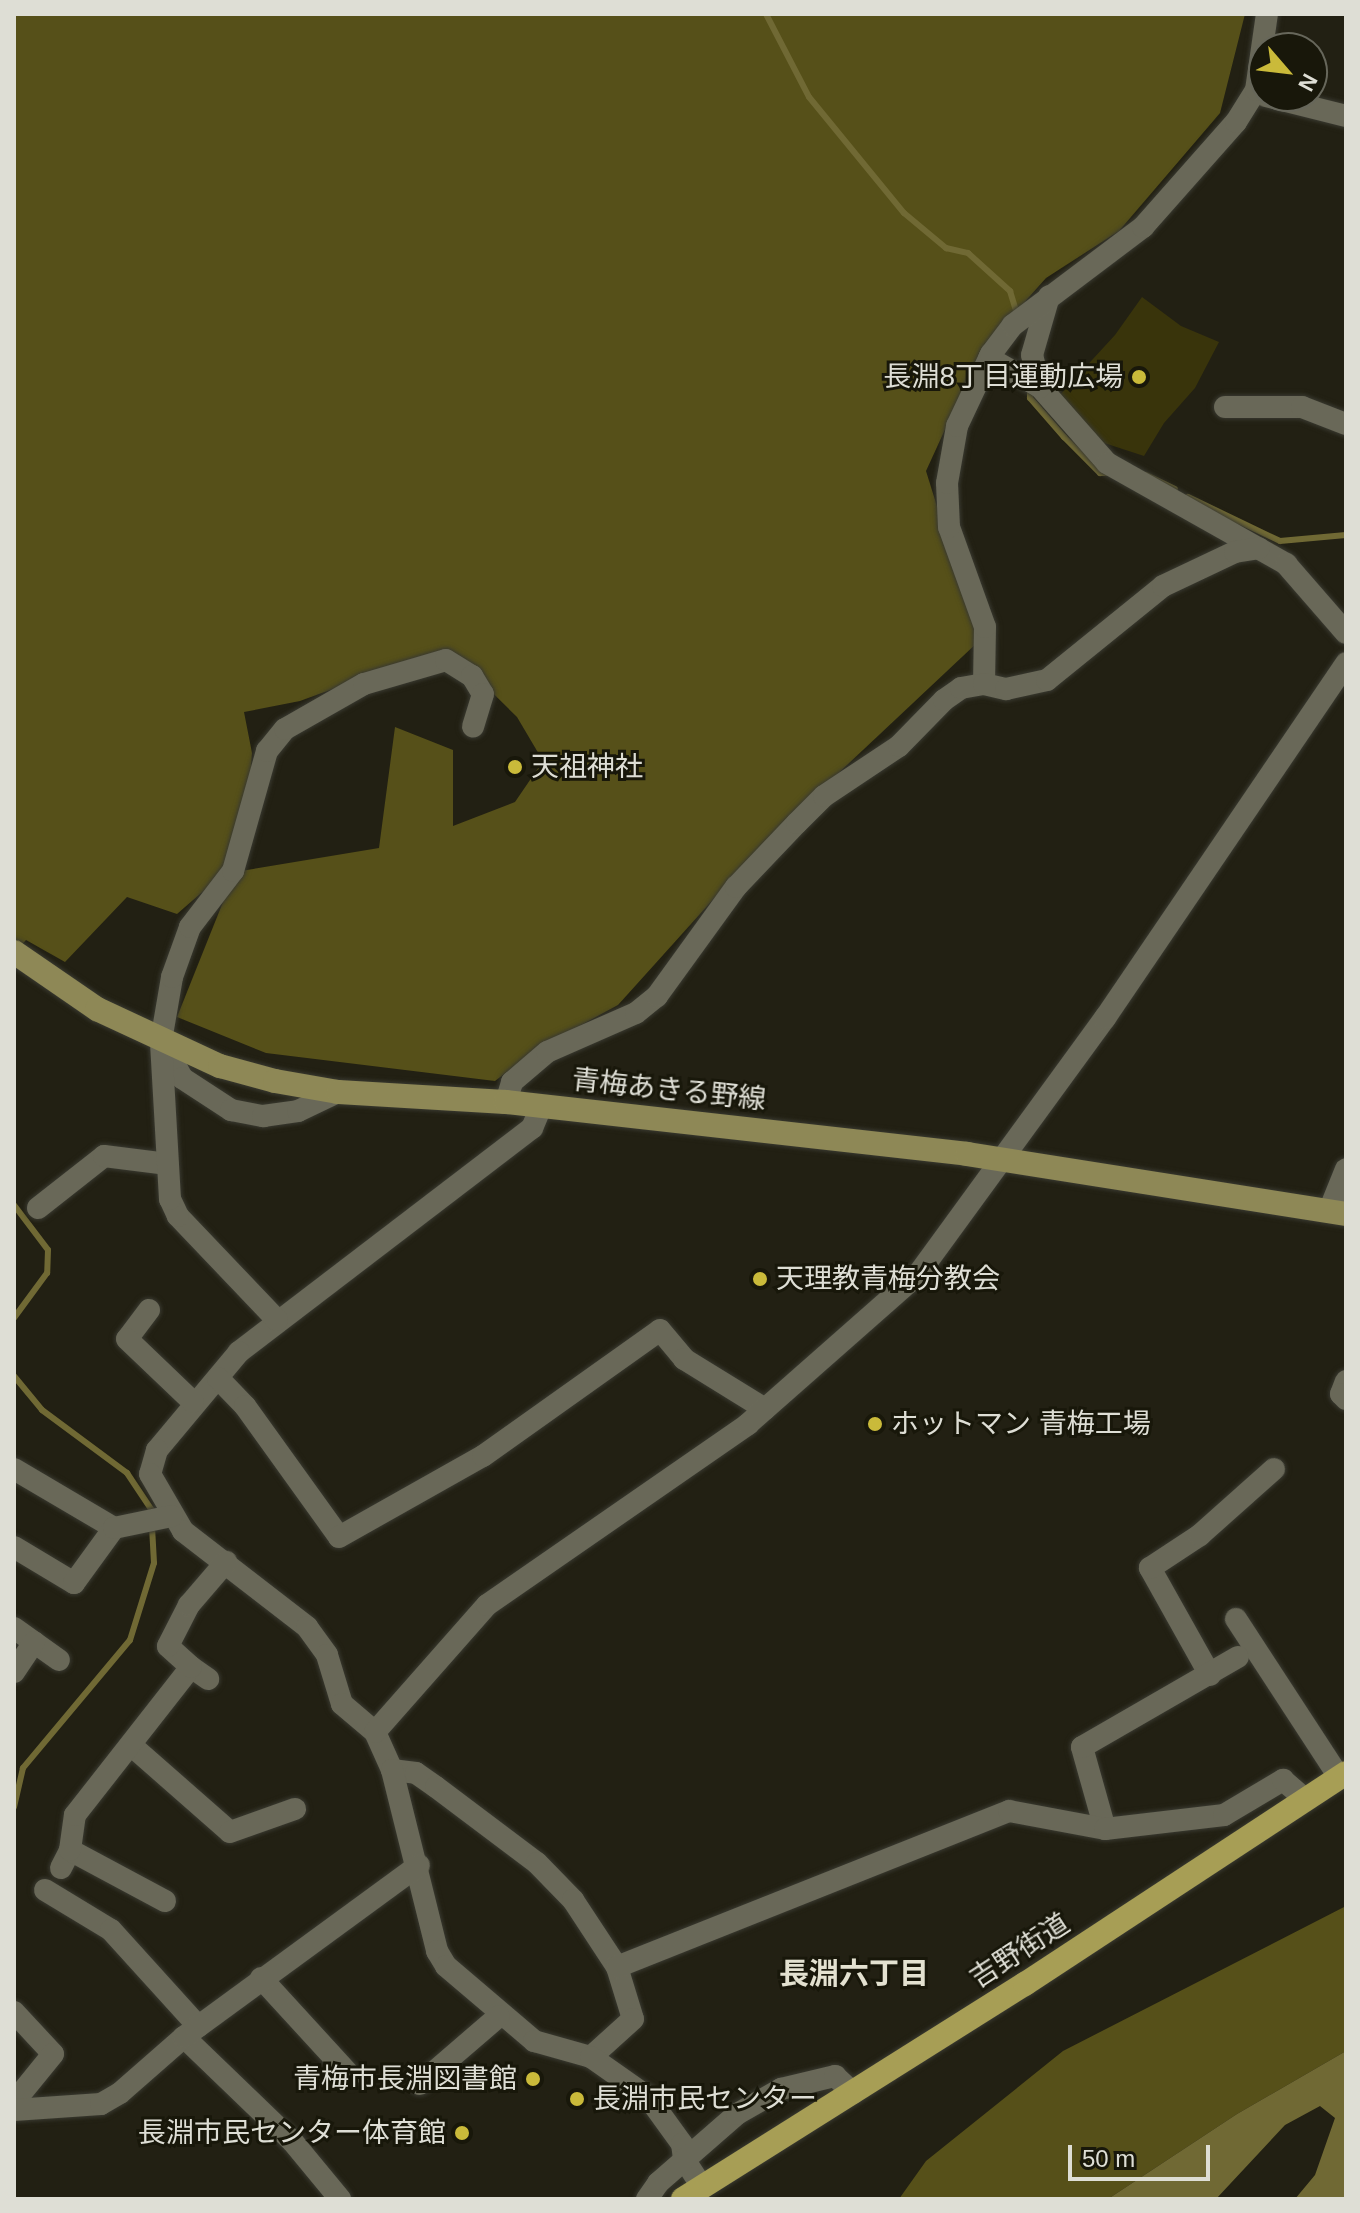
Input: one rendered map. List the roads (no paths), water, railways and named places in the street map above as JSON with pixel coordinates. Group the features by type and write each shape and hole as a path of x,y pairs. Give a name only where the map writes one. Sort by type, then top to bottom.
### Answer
{"highway":[{"name":"吉野街道","path":"692,2193 853,2093 1342,1775"}],"main road":[{"name":"青梅あきる野線","path":"14,952 97,1009 161,1041 220,1066 338,1092 506,1102 999,1160 1338,1212"}],"street":[{"path":"984,684 985,627 952,542 947,483 957,426 989,358 1021,318 1050,293 1143,227 1248,110"},
{"path":"1039,387 1032,355 1050,293"},
{"path":"989,358 1039,387 1109,464 1286,564 1346,633"},
{"path":"1225,407 1302,407 1346,424"},
{"path":"506,1102 512,1082 547,1052 636,1013 673,981 736,887 824,796 881,760 961,688 984,684 1006,689 1047,680 1072,665 1163,586 1235,552 1259,548"},
{"path":"277,1320 178,1216 170,1199 161,1041 172,977 190,927 233,871 267,751 285,729 364,684 446,660 472,676 483,694 473,726"},
{"path":"375,1732 487,1605 765,1409 919,1273 1105,1018 1345,666"},
{"path":"161,1041 182,1078 231,1110 263,1116 298,1111 338,1092"},
{"path":"541,1107 532,1128 277,1320 193,1402 151,1462 153,1484 168,1516 307,1627 327,1655 342,1704 375,1732 392,1770 419,1865 437,1951 446,1966 499,2016 534,2041 591,2057 648,2097 682,2144 692,2193"},
{"path":"38,1208 104,1156 167,1164"},
{"path":"1338,1212 1346,1169"},
{"path":"149,1310 127,1339 193,1402"},
{"path":"218,1378 245,1406 339,1537 483,1456 660,1330 684,1359 765,1409"},
{"path":"1346,1381 1341,1394 1346,1399"},
{"path":"14,1469 114,1528"},
{"path":"1210,1675 1150,1568 1200,1535 1274,1469"},
{"path":"14,1547 74,1583 114,1528 168,1516"},
{"path":"156,1888 65,1859 75,1815 132,1746 199,1673 168,1646 189,1605 226,1562"},
{"path":"1236,1619 1342,1775"},
{"path":"14,1628 59,1660"},
{"path":"14,1672 34,1642"},
{"path":"1105,1829 1082,1747 1238,1657"},
{"path":"132,1746 230,1832 295,1809"},
{"path":"392,1770 416,1773 537,1863 573,1900 617,1967 633,2019 591,2057"},
{"path":"617,1967 1009,1811 1105,1829 1224,1815 1283,1780 1305,1799"},
{"path":"14,2110 101,2104 261,1978 419,1865"},
{"path":"45,1890 111,1930 191,2031 293,2142 340,2199"},
{"path":"261,1978 350,2075"},
{"path":"14,2012 53,2054 14,2102"},
{"path":"420,2084 499,2016"},
{"path":"647,2199 684,2159 737,2114 781,2089 835,2076 853,2093"}],"waterway":[{"path":"766,14 809,97 904,213 946,248 968,253 1010,291 1018,317"},
{"path":"1030,387 1030,398 1064,437 1100,473 1107,473"},
{"path":"1146,475 1175,489"},
{"path":"1188,497 1280,541 1346,535"},
{"path":"14,1205 48,1250 47,1273 14,1318"},
{"path":"14,1376 42,1410 127,1473 151,1509 154,1563 130,1640 23,1768 14,1807"}],"place":[{"name":"長淵8丁目運動広場","path":"1139,377"},
{"name":"天祖神社","path":"515,767"},
{"name":"天理教青梅分教会","path":"760,1279"},
{"name":"ホットマン 青梅工場","path":"875,1424"},
{"name":"青梅市長淵図書館","path":"533,2079"},
{"name":"長淵市民センター","path":"577,2099"},
{"name":"長淵市民センター体育館","path":"462,2133"}],"district":[{"name":"長淵六丁目","path":"854,1974"}]}
